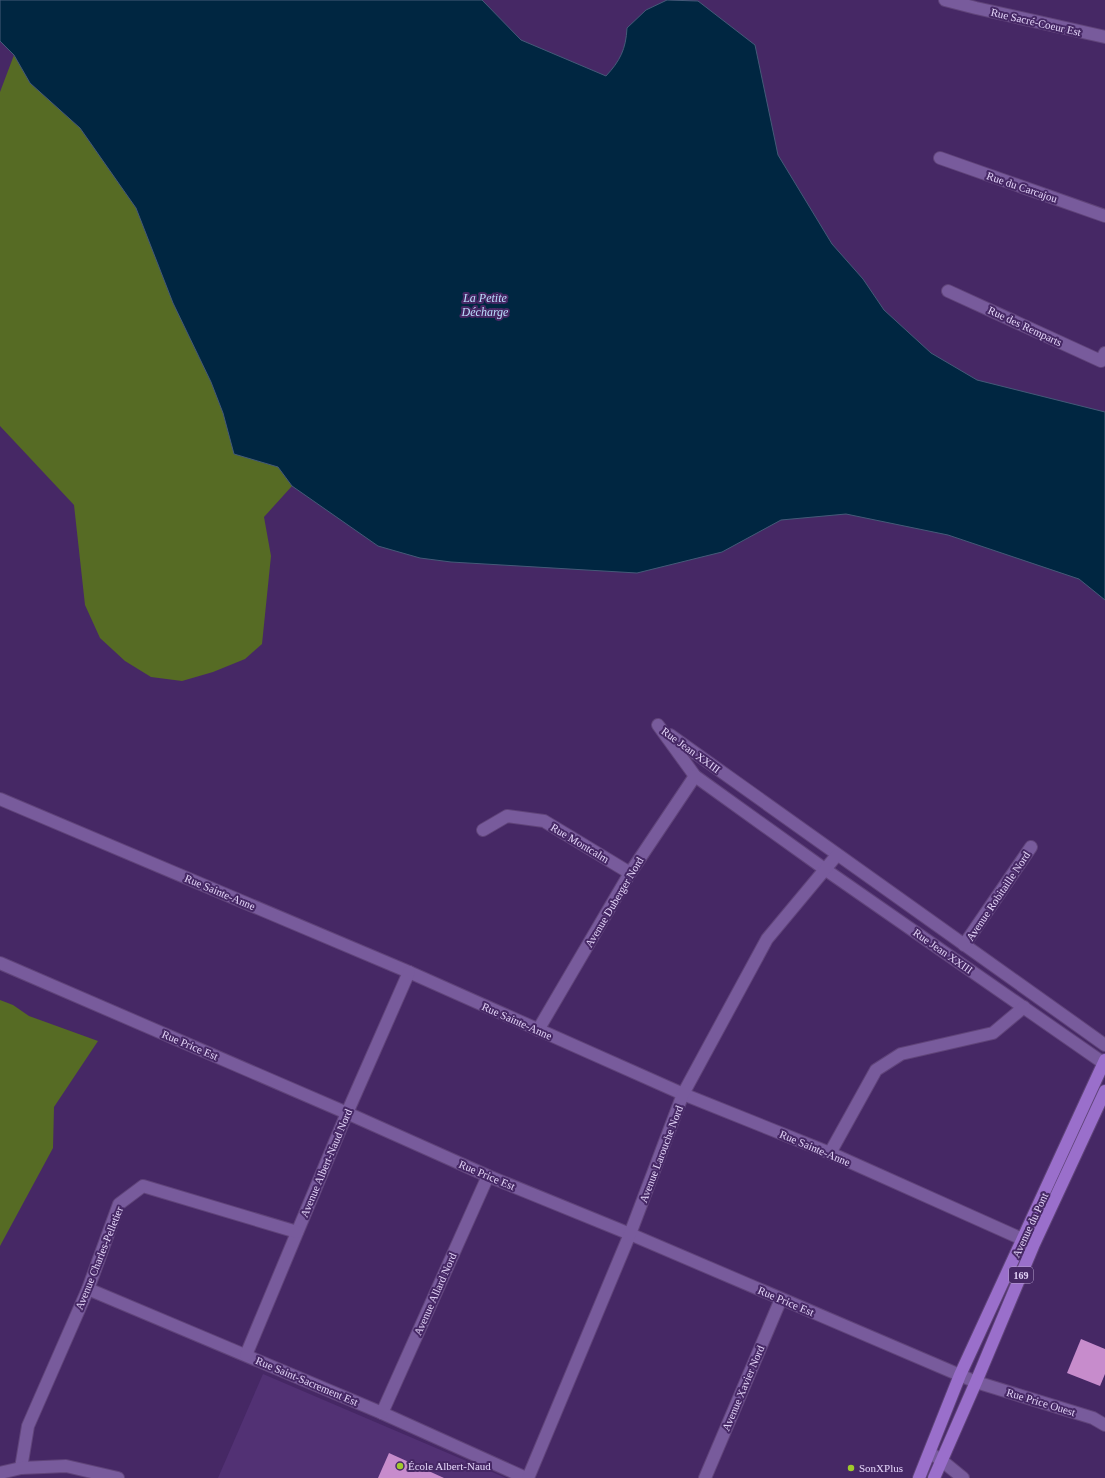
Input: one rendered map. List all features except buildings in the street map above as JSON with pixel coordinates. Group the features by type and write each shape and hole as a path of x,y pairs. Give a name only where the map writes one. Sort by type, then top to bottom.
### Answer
{"main road":[{"name":"Avenue du Pont","path":"934,1478 976,1382 1029,1242 1104,1062"},
{"name":"Avenue du Pont","path":"919,1478 960,1375 1105,1091"}],"street":[{"name":"Rue Sacré-Coeur Est","path":"945,0 1105,37"},
{"name":"Rue du Carcajou","path":"940,158 1105,216"},
{"name":"Rue des Remparts","path":"948,291 1103,357"},
{"name":"Rue Jean XXIII","path":"1104,1062 826,870 695,776 658,726 1105,1045"},
{"name":"Avenue Duberger Nord","path":"538,1030 630,873 695,776"},
{"name":"Rue Sainte-Anne","path":"0,799 409,972 684,1094 830,1153 1029,1242"},
{"name":"Rue Montcalm","path":"483,830 507,816 544,821 630,873"},
{"name":"Avenue Robitaille Nord","path":"964,944 1031,847"},
{"name":"Avenue Larouche Nord","path":"527,1478 630,1234 684,1094 767,939 837,855"},
{"name":"Rue Price Est","path":"0,963 347,1113 488,1176 630,1234 976,1382"},
{"name":"Avenue Albert-Naud Nord","path":"246,1355 347,1113 409,972"},
{"path":"830,1153 876,1070 901,1054 993,1033 1024,1007"},
{"name":"Avenue Allard Nord","path":"382,1413 488,1176"},
{"name":"Avenue Charles-Pelletier","path":"21,1468 28,1426 88,1289 118,1204 144,1186 297,1232"},
{"name":"Rue Saint-Sacrement Est","path":"88,1289 382,1413 527,1478"},
{"name":"Avenue Xavier Nord","path":"705,1478 781,1299"},
{"name":"Rue Price Ouest","path":"976,1382 1094,1418 1105,1425"},
{"path":"930,1453 963,1478"},
{"path":"0,1473 21,1468 66,1466 118,1478"}],"shaded area":[{"path":"263,1374 506,1478 218,1478"}],"green space":[{"path":"14,55 30,83 80,128 136,208 173,303 211,382 223,413 234,453 278,467 292,486 264,517 271,556 262,644 245,659 213,672 182,681 151,677 125,661 100,638 85,605 74,505 0,426 0,92"},
{"path":"0,1000 13,1005 29,1016 98,1041 54,1107 53,1148 0,1246"}],"water":[{"name":"La Petite Décharge","path":"0,0 482,0 521,40 606,76 619,60 624,48 627,28 646,10 667,0 698,1 755,45 778,155 832,244 863,279 884,310 931,353 977,380 1105,412 1105,600 1079,579 948,535 846,514 781,520 722,552 637,573 451,562 420,558 378,546 292,486 278,467 234,454 223,413 211,382 173,303 136,208 80,128 30,83 14,55 0,41"}],"place":[{"name":"École Albert-Naud","path":"400,1466"},
{"name":"SonXPlus","path":"851,1468"}]}
